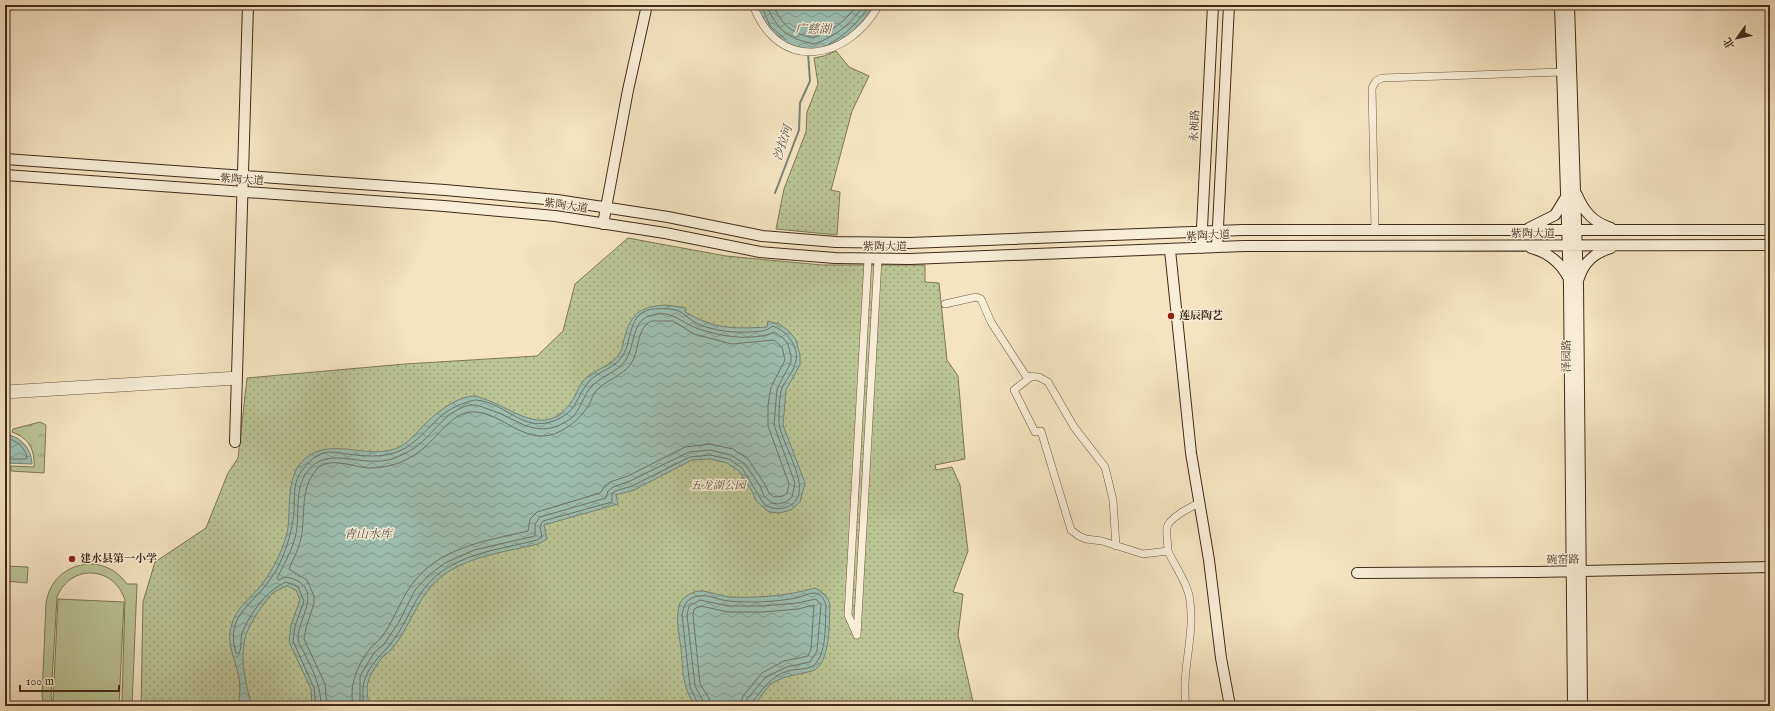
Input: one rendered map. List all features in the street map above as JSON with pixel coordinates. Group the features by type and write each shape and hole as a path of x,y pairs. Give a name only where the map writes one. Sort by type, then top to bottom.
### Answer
{"main road":[{"path":"235,442 248,5"},
{"path":"600,223 623,82 640,5"},
{"path":"602,207 647,5"},
{"name":"永祯路","path":"1201,248 1213,5"},
{"path":"1217,247 1229,5"},
{"name":"泽园路","path":"1560,5 1566,197 1572,230"},
{"name":"泽园路","path":"1569,5 1575,191 1572,230 1576,572 1573,706"},
{"name":"紫陶大道","path":"5,159 557,200 762,236 850,243 910,243 1218,231 1770,230"},
{"name":"紫陶大道","path":"5,175 555,216 665,233 760,252 878,260 1217,247 1770,245"},
{"path":"1575,191 1583,208 1590,216 1599,223 1619,230"},
{"path":"1521,230 1550,218 1562,207 1566,197"},
{"path":"1519,246 1535,249 1547,254 1559,264 1573,280 1590,259 1604,250 1618,246"},
{"path":"1170,250 1191,453 1209,560 1221,658 1230,706"},
{"name":"碗窑路","path":"1357,573 1576,572 1770,567"},
{"name":"泽园路","path":"1576,572 1582,706"}],"street":[{"path":"753,5 767,31 778,41 795,50 811,53 830,50 853,36 874,14 879,5"},
{"path":"1375,230 1372,88 1379,79 1562,72"},
{"path":"868,259 848,613 852,626 857,635 878,260"},
{"path":"945,304 976,298 981,299 991,322 1026,376 1040,377 1048,382 1074,427 1105,467 1113,500 1116,546"},
{"path":"1032,376 1014,390 1035,432 1041,431 1071,530 1086,539 1143,554 1168,550"},
{"path":"5,389 238,378"},
{"path":"5,394 238,378"},
{"path":"1186,706 1186,663 1190,632 1190,601 1184,582 1168,550 1167,529 1168,524 1183,512 1199,503"}],"green space":[{"path":"836,51 849,67 869,76 852,111 831,190 840,192 837,235 776,229 784,189 806,132 807,112 818,84 814,58"},
{"name":"五龙湖公园","path":"628,238 726,256 822,265 925,265 925,282 939,283 947,360 958,376 965,459 935,465 936,470 952,467 960,485 968,551 953,592 963,594 958,635 974,706 141,706 143,602 155,562 206,528 228,473 238,458 247,378 405,364 537,356 563,331 575,284"},
{"path":"40,422 46,425 44,473 11,471 11,466 34,467 30,445 23,438 12,432 13,429"},
{"path":"92,564 103,566 112,570 127,584 137,584 132,706 120,706 122,700 125,600 112,580 102,575 92,573 82,574 72,578 63,586 57,597 51,697 54,706 44,706 42,696 46,604 48,595 55,581 67,570"},
{"path":"5,566 28,567 27,583 5,581"},
{"path":"58,599 124,602 119,705 53,702"}],"water":[{"name":"广慈湖","path":"757,5 874,5 861,23 849,35 834,45 815,54 786,43 771,33 761,16"},
{"name":"青山水库","path":"666,305 686,308 685,312 696,318 724,327 767,327 768,321 779,324 789,331 796,340 800,355 800,365 786,390 783,425 805,483 800,502 791,510 779,513 769,512 756,501 752,491 739,471 727,463 710,459 692,460 634,490 616,495 618,504 544,525 547,539 538,544 493,554 461,565 440,578 431,587 417,607 399,640 376,665 368,682 367,689 370,706 312,706 311,689 289,642 291,625 300,600 296,590 287,586 270,596 250,625 244,644 243,662 252,706 238,706 240,682 230,643 230,632 234,618 240,608 259,588 280,554 287,534 292,480 301,462 310,455 321,450 343,449 378,452 401,446 411,439 441,410 460,399 467,397 479,397 528,418 546,420 555,417 570,405 579,387 587,377 617,358 621,351 624,338 631,321 635,316 644,309"},
{"path":"5,434 11,435 24,444 30,453 32,464 5,463"},
{"path":"815,588 825,595 830,605 828,642 823,660 818,667 812,671 786,677 771,684 753,706 697,706 688,694 684,679 678,631 678,614 680,603 683,599 691,593 697,591 730,597 751,597 783,595"}],"waterway":[{"name":"沙拉河","path":"775,193 799,130 800,103 810,81 808,53"}],"place":[{"name":"莲辰陶艺","path":"1171,316"},
{"name":"建水县第一小学","path":"72,559"}]}
